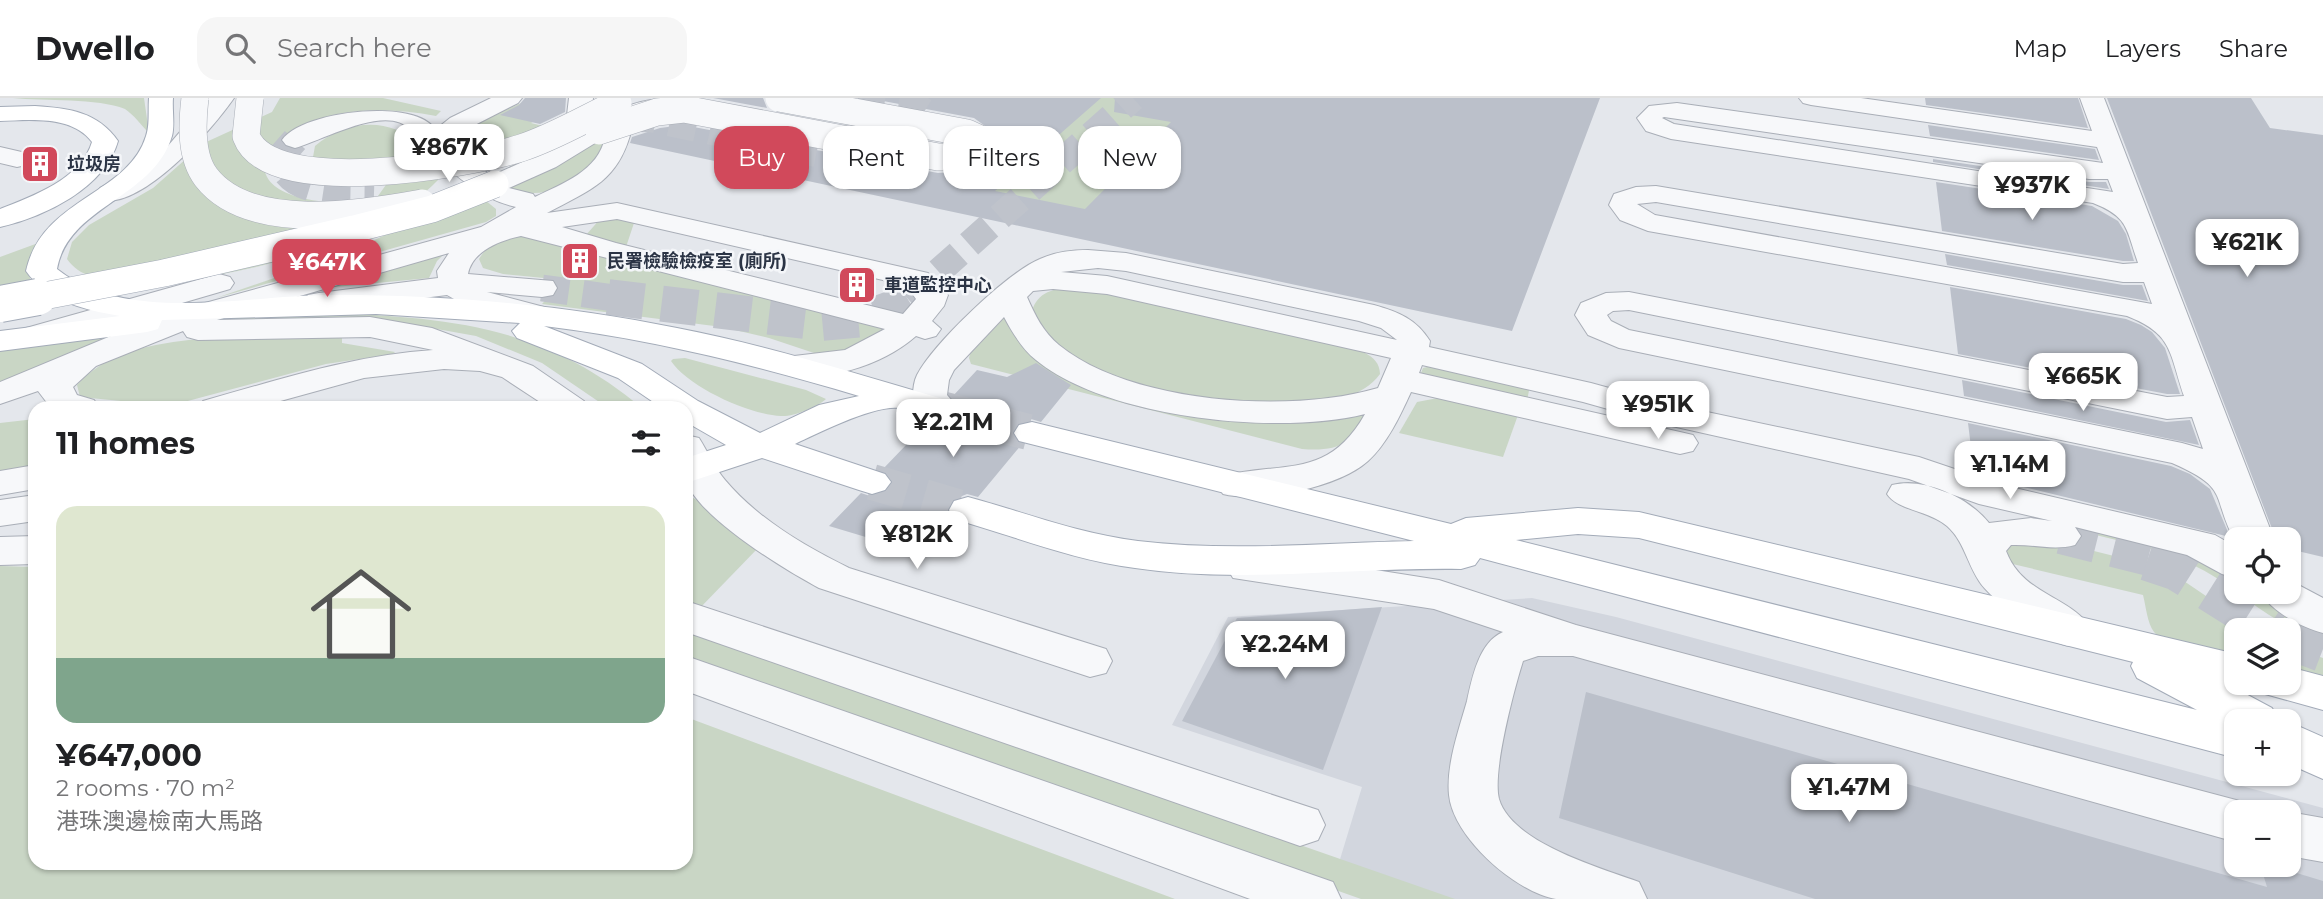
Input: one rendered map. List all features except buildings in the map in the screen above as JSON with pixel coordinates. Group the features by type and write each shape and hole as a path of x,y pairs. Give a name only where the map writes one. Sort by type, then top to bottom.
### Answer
{"main road":[{"path":"161,98 159,137 152,150 125,183 58,233 43,252 40,271 49,282 90,299 122,317 207,304 259,307 377,304 449,296 542,302 789,365 940,408"},
{"path":"0,114 42,114 67,118 93,127 105,141 104,153 94,166 11,225"},
{"path":"0,333 365,230 432,209 495,184"},
{"path":"11,225 103,198"},
{"path":"0,304 164,273 365,230"},
{"path":"449,296 500,321 630,371"},
{"path":"542,302 573,330 598,344 672,401"},
{"path":"0,341 33,337"},
{"path":"763,445 832,413 900,397"},
{"path":"693,414 725,432 872,482"},
{"path":"1032,433 1592,572 2224,737"},
{"path":"968,510 1101,548 1165,558 1242,560 1341,555 1459,555 1592,572"},
{"path":"1436,533 1578,522 1639,525 2224,668"},
{"path":"2070,629 2160,669 2234,709"},
{"path":"2301,687 2323,693"},
{"path":"2301,748 2323,760"},
{"path":"2301,755 2323,760"}],"street":[{"path":"195,98 194,141 205,175 213,185 229,197 247,205 299,215 356,212 415,204 495,184 547,161 649,98"},
{"path":"103,198 158,167 176,152 222,98"},
{"path":"250,98 245,131 253,149 285,164 353,173 416,170 496,155 546,138 630,98"},
{"path":"426,207 451,186 454,172 440,146 440,138 451,129 510,98"},
{"path":"566,129 580,117 583,108 581,98"},
{"path":"449,296 453,263 460,254 584,182 604,165 616,145 619,127 629,118 666,98"},
{"path":"599,131 657,112 684,109 939,157 961,158 982,146 978,138 967,133 779,98"},
{"path":"1811,98 2111,153"},
{"path":"1895,98 1954,105 1973,102 1976,99"},
{"path":"2092,98 2249,527"},
{"path":"440,146 442,122 471,107"},
{"path":"2111,153 2108,171 2089,172 1677,110 1660,110 1653,112 1648,118 1655,126 1671,131 2098,196 2120,204 2133,213"},
{"path":"295,140 331,122 372,115 416,121 440,146 497,193 524,200 553,200"},
{"path":"2153,266 2144,273 2123,273 1656,194 1636,195 1624,201 1623,205 1630,214 1648,222 2134,309 2160,318 2177,331"},
{"path":"57,286 86,291 142,294 207,304 502,230 576,215 617,211 903,275 917,279 928,287 932,295 931,302 909,325 873,352 819,365 789,365"},
{"path":"0,394 156,330 207,304 334,248 365,230"},
{"path":"502,230 550,232 606,249 909,325 944,331 972,330"},
{"path":"940,408 930,396 934,374 972,330 1018,290 1053,280 1098,283 1400,376 1568,403 1939,503 1952,509 1969,524 1985,548 1992,569 2006,586 2070,629"},
{"path":"1018,290 1024,324 1050,355 1093,377 1143,394 1222,410 1303,413 1368,405 1400,376"},
{"path":"2201,397 2199,403 2191,407 2166,408 1629,301 1606,302 1592,310 1591,316 1599,328 1619,338 2182,454 2213,467 2233,485"},
{"path":"33,337 122,317 156,330 370,327 432,338 514,370 561,401"},
{"path":"64,401 55,390 57,383 88,357"},
{"path":"241,401 330,377 404,363 448,359 478,361 514,370"},
{"path":"1236,485 1282,482 1334,466 1353,455 1365,443 1400,376"},
{"path":"1568,403 1619,400 1654,411 1919,469 1993,495 2171,536 2201,545 2224,557"},
{"path":"0,414 28,409"},
{"path":"693,461 763,445"},
{"path":"693,468 728,506 777,546 834,578 1090,661"},
{"path":"1919,469 1999,513 2060,536 2031,531 2000,533 1985,548"},
{"path":"0,483 28,478"},
{"path":"0,513 28,509"},
{"path":"0,551 28,550"},
{"path":"1165,558 1409,589 1486,609 1573,640 2224,818"},
{"path":"2301,579 2323,590"},
{"path":"2300,604 2323,618"},
{"path":"693,618 1300,825"},
{"path":"1573,640 1542,640 1520,644 1506,652 1497,669 1474,776 1474,796 1486,823 1506,846 1554,876 1620,899"},
{"path":"693,676 1314,899"},
{"path":"2301,836 2323,840"}],"shaded area":[{"path":"1532,598 1616,617 2224,781 2224,786 2242,786 2293,800 2224,800 2224,877 2301,877 2301,802 2323,808 2323,899 1392,899 1334,879 1362,787 1172,725 1228,617"}],"green space":[{"path":"13,98 144,98 149,133 128,111 114,105"},
{"path":"280,98 383,98 441,111 436,116 399,111 361,111 342,113 306,124 280,139 266,156 264,166 268,179 278,188 309,200 373,203 388,182 313,157 315,146 327,138 339,131 367,125 394,129 407,135 433,159 438,180 388,218 356,234 322,248 251,268 182,280 109,279 90,276 74,267 67,259 72,242 89,225 153,188 204,143 272,112"},
{"path":"532,98 565,106 531,123 559,130 485,171 453,148 464,133 475,126"},
{"path":"1079,98 1231,98 1181,152 1181,126 1078,126 1078,189 1146,189 1117,220 970,191 1064,189 1064,126 1046,126"},
{"path":"565,136 605,143 597,157 572,181 540,193 524,192 509,186 495,175"},
{"path":"480,196 496,209 496,216 486,222 216,298 344,254 422,218"},
{"path":"611,216 634,223 626,247 586,235 601,218"},
{"path":"537,234 894,327 865,345 833,353 814,353 769,338 722,327 542,304 564,280 503,274 483,268 479,259 497,242"},
{"path":"49,239 28,272 32,284 0,301 0,257"},
{"path":"444,254 437,261 429,278 314,289"},
{"path":"1075,287 1338,344 1371,357 1376,361 1380,374 1369,385 1355,393 1322,402 1287,403 1195,398 1151,389 1102,371 1079,358 1058,344 1043,327 1033,308 1040,297 1050,291"},
{"path":"323,313 411,318 492,331 568,359 605,380 633,401 598,401 542,363 476,336 420,326 366,321 244,325 209,320 270,314"},
{"path":"1007,315 1014,328 1151,402 1371,412 1358,432 1343,444 1325,449 1302,449 971,364 970,354"},
{"path":"114,335 0,382 0,349"},
{"path":"247,335 342,337 342,343 395,352 326,364 188,401 121,401 80,397 77,385 93,370 134,351 179,341"},
{"path":"685,358 806,390 826,399 805,411 786,416 753,411 705,390 679,371 671,361"},
{"path":"1431,366 1530,385 1527,401 1421,373 1423,368"},
{"path":"1443,397 1518,415 1503,457 1399,433 1417,402"},
{"path":"28,420 28,471 0,476 0,423"},
{"path":"693,498 759,547 697,611 693,610"},
{"path":"2028,515 2168,541 2224,565 2224,583 2173,557"},
{"path":"2062,543 2142,563 2178,577 2238,618 2224,618 2224,660 2193,652 2161,639 2148,619 2143,595 2004,562 2002,553 2008,544"},
{"path":"0,566 28,567 28,870 693,870 693,720 1175,899 0,899"},
{"path":"2253,604 2286,604 2323,627 2323,640 2301,632 2301,618 2274,618"},
{"path":"693,633 1455,899 1361,899 693,662"},
{"path":"2301,650 2323,658 2323,685 2301,679"}],"tunnel":[{"path":"858,98 920,109 928,114 926,120 914,124 885,121"},
{"path":"908,299 1133,98"},
{"path":"629,118 652,119 823,155"},
{"path":"295,140 280,157 284,170 293,179 318,190 374,193"},
{"path":"542,288 621,299"},
{"path":"608,297 821,323 864,319 891,309 910,297"},
{"path":"941,409 1032,433"},
{"path":"872,482 968,510"},
{"path":"2061,536 2153,559"},
{"path":"2148,558 2178,568 2257,618"},
{"path":"2301,641 2323,649"}],"place":[{"name":"垃圾房","path":"40,164"},
{"name":"民署檢驗檢疫室 (廁所)","path":"580,261"},
{"name":"車道監控中心","path":"857,285"}]}
